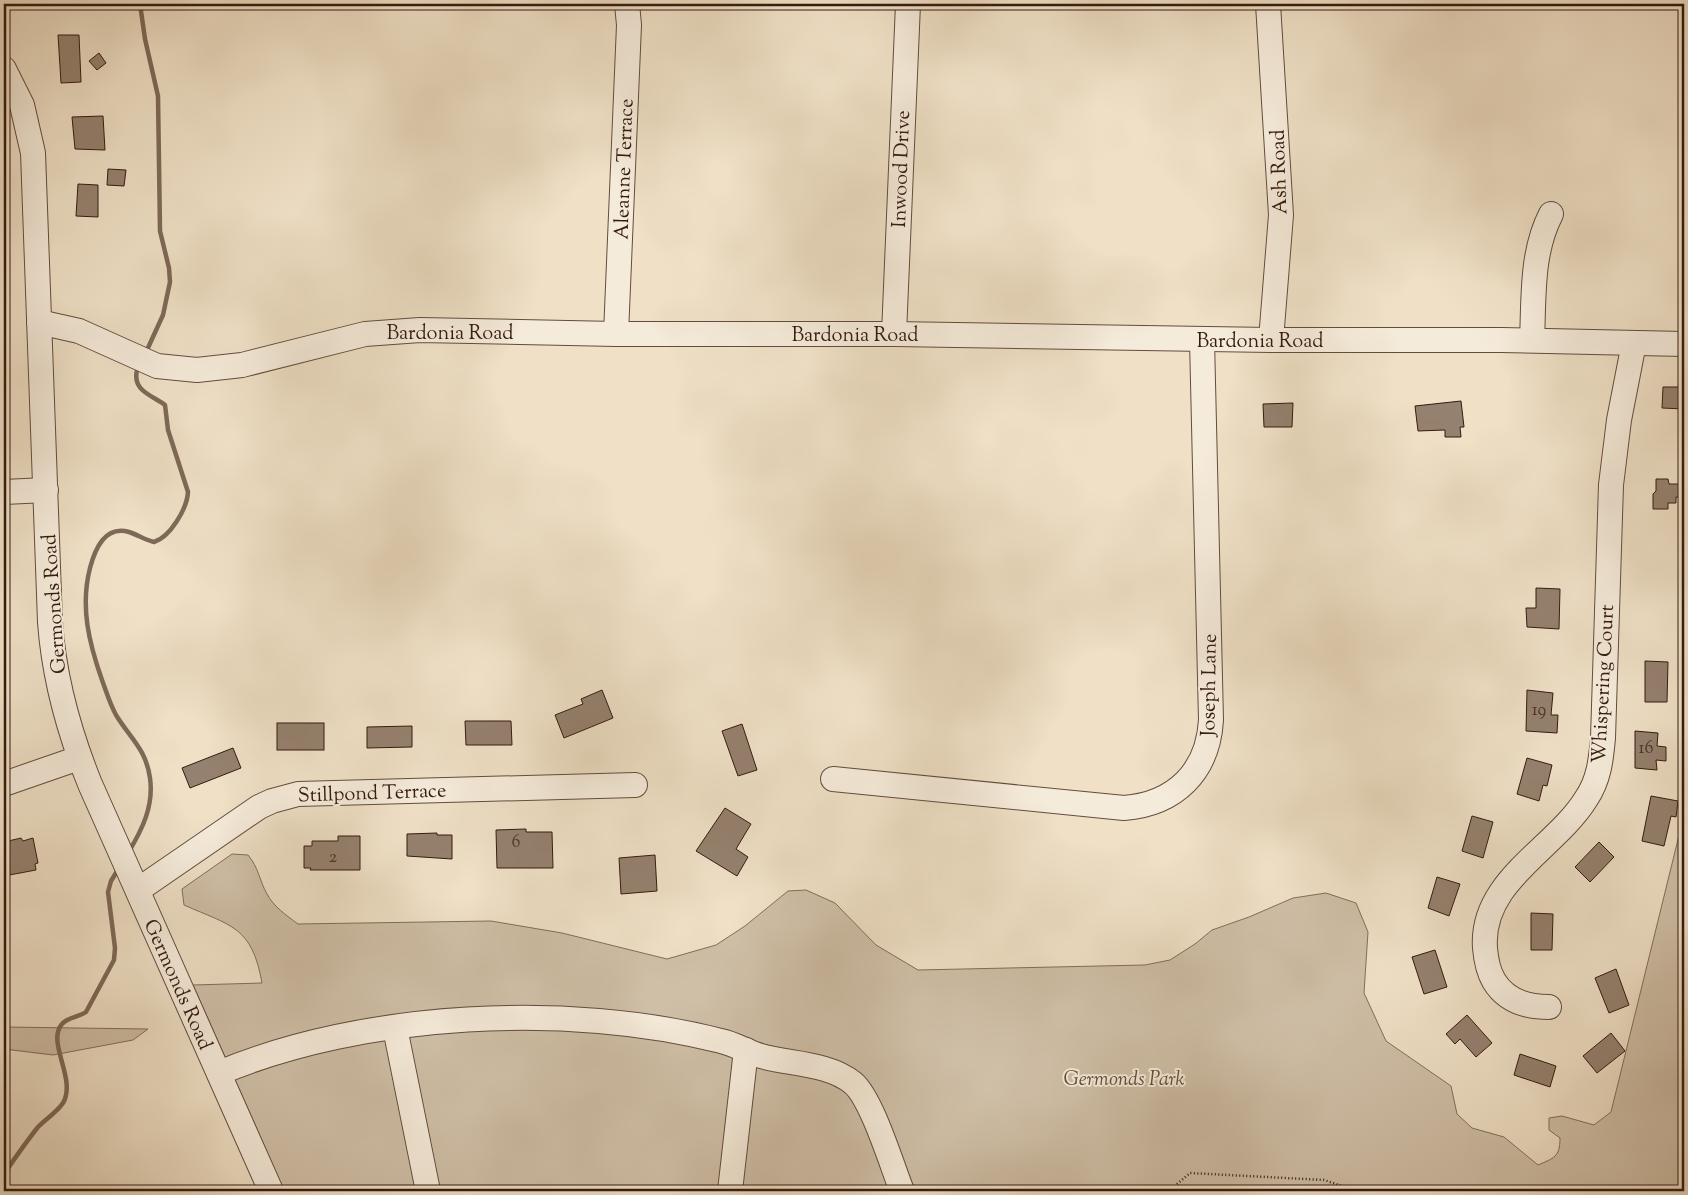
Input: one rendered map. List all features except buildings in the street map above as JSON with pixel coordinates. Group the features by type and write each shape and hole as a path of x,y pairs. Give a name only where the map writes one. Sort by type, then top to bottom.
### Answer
{"street":[{"name":"Aleanne Terrace","path":"616,334 629,25 626,4"},
{"name":"Inwood Drive","path":"894,334 908,4"},
{"name":"Ash Road","path":"1268,4 1281,215 1271,340"},
{"name":"Germonds Road","path":"4,69 22,105 32,147 53,648 65,711 79,758 271,1191"},
{"path":"1532,340 1536,257 1544,228 1551,214"},
{"name":"Bardonia Road","path":"39,322 78,331 157,366 196,370 232,367 356,336 397,330 616,334 894,334 1202,340 1532,340 1684,344"},
{"name":"Joseph Lane","path":"832,779 1124,808 1158,801 1171,794 1188,780 1206,752 1211,720 1202,340"},
{"name":"Whispering Court","path":"1549,1007 1529,1006 1519,1003 1496,985 1487,966 1485,932 1492,910 1502,890 1578,811 1597,777 1603,738 1611,484 1619,420 1634,343"},
{"path":"4,492 46,490"},
{"path":"4,784 79,758"},
{"name":"Stillpond Terrace","path":"138,890 259,807 272,801 298,794 634,785"},
{"path":"219,1073 285,1050 395,1028 496,1019 576,1020 676,1031 722,1041 761,1056 830,1072 853,1083 868,1104 902,1191"},
{"path":"395,1028 428,1191"},
{"path":"730,1191 746,1050"}],"path":[{"path":"1169,1191 1190,1173 1324,1180 1357,1191"}],"green space":[{"name":"Germonds Park","path":"1684,815 1684,1191 284,1191 193,985 262,983 258,964 252,950 237,930 184,905 182,889 232,854 248,855 270,899 298,924 491,921 562,933 667,959 716,945 745,926 788,891 806,890 835,903 876,945 918,970 1145,965 1170,960 1195,944 1212,930 1249,917 1293,898 1326,893 1356,903 1368,932 1364,993 1386,1041 1451,1086 1457,1114 1472,1128 1504,1137 1538,1165 1555,1156 1559,1149 1560,1138 1549,1130 1549,1118 1562,1116 1594,1125 1611,1112"},
{"path":"4,1027 148,1029 133,1040 53,1055 4,1049"}],"waterway":[{"path":"140,4 145,39 158,96 160,231 169,268 170,282 163,315 147,350"},
{"path":"128,853 146,817 150,798 150,778 141,751 114,711 97,666 87,625 87,582 95,553 107,535 121,531 129,532 154,542 160,539 177,522 185,506 188,492 168,430 165,405 140,388 137,383 137,370"},
{"path":"4,1174 38,1127 63,1103 66,1083 57,1041 58,1032 64,1022 86,1012 114,960 115,948 108,892 111,881 119,868"}]}
